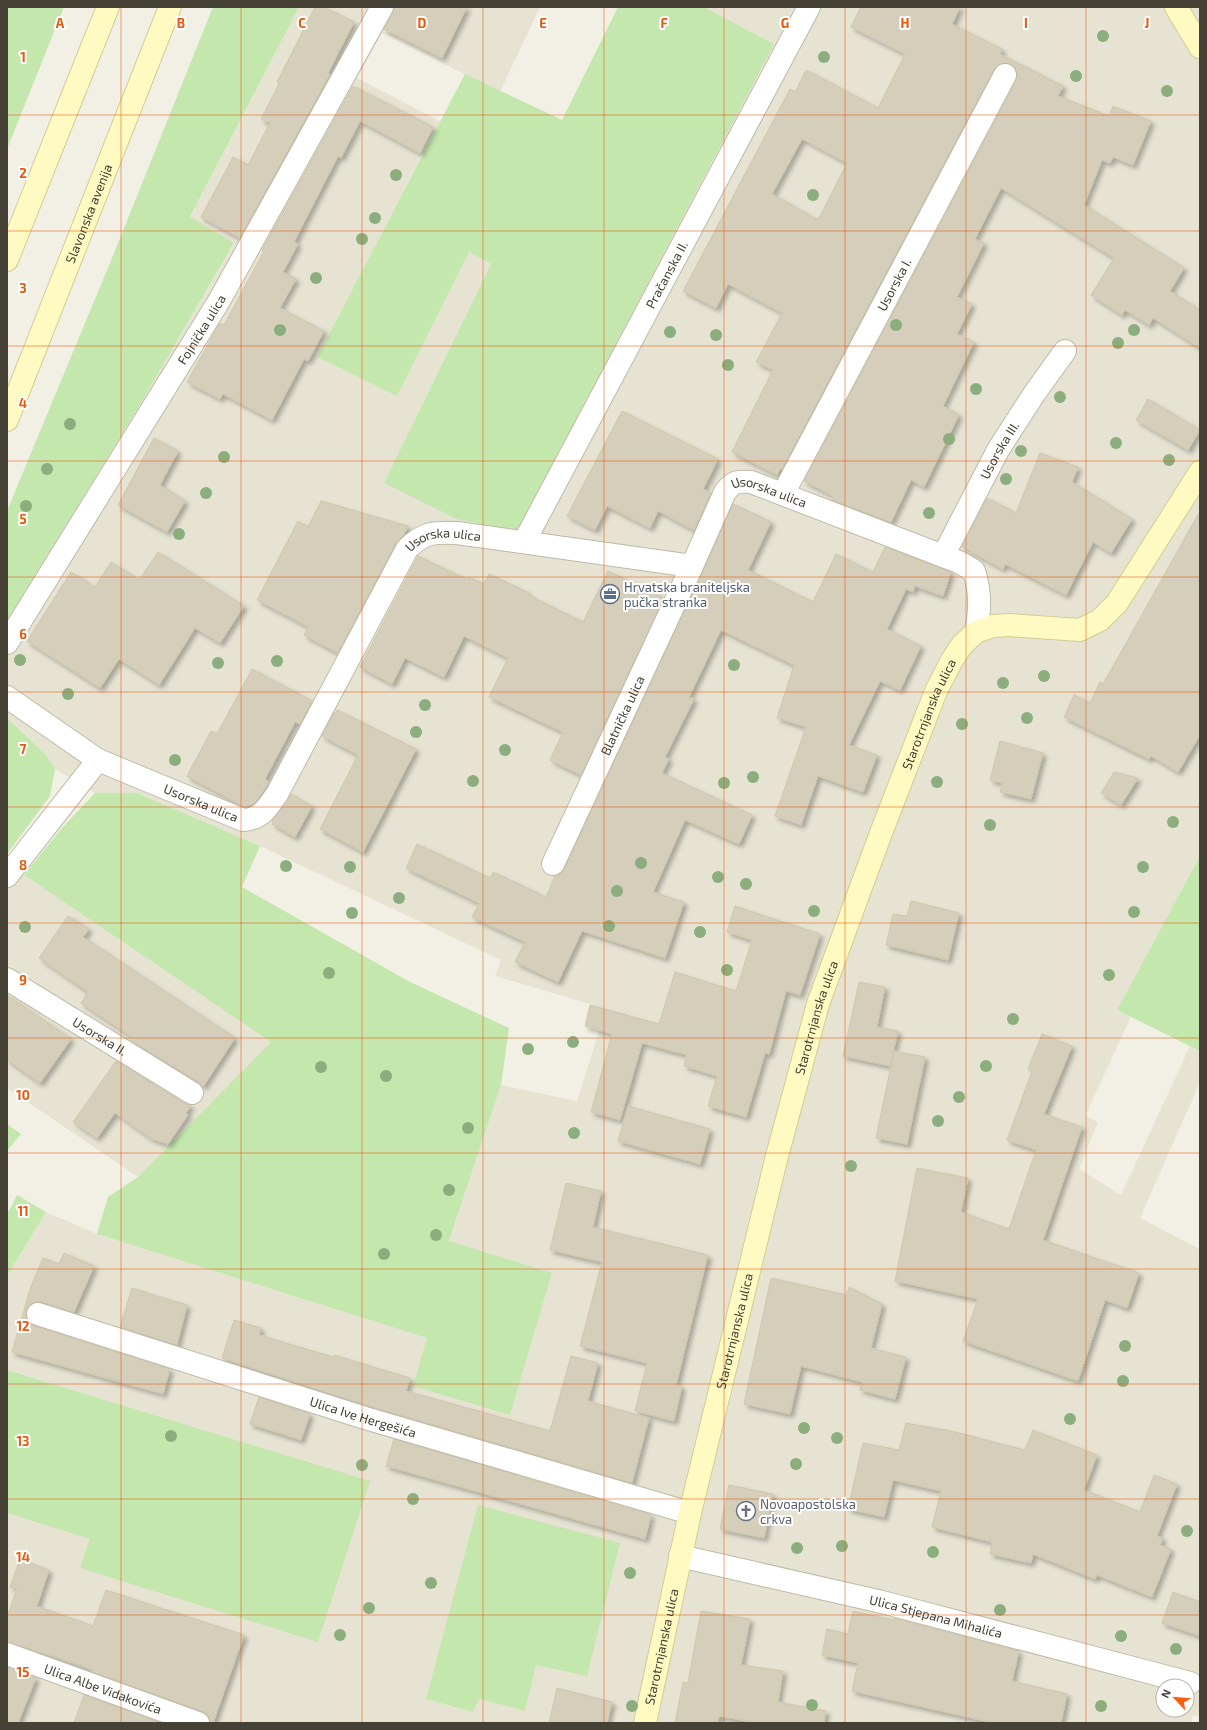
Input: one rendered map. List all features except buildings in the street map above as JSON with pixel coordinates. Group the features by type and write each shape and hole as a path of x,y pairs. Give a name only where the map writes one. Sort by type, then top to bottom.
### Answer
{"street":[{"path":"7,260 108,7"},
{"name":"Slavonska avenija","path":"7,420 170,7"},
{"name":"Fojnička ulica","path":"7,643 119,465 219,301 382,7"},
{"name":"Pračanska II.","path":"524,542 809,7"},
{"path":"1176,7 1200,47"},
{"name":"Usorska I.","path":"783,494 1005,75"},
{"name":"Usorska III.","path":"943,556 998,450 1034,394 1065,350"},
{"name":"Starotrnjanska ulica","path":"645,1723 690,1513 777,1156 818,1004 881,833 936,691 952,660 962,645 976,632 993,626 1080,630 1100,620 1116,603 1200,472"},
{"name":"Usorska ulica","path":"98,760 242,820 252,820 264,812 277,794 407,549 418,539 437,532 458,533 692,566 725,492 731,484 739,481 751,482 783,494 959,562 974,571 979,586 980,605 976,632"},
{"name":"Blatnička ulica","path":"553,864 692,566"},
{"path":"7,697 98,760 7,876"},
{"name":"Usorska II.","path":"7,979 192,1093"},
{"name":"Ulica Ive Hergešića","path":"38,1314 372,1420 690,1513"},
{"name":"Ulica Stjepana Mihalića","path":"680,1556 882,1602 1171,1678"},
{"name":"Ulica Albe Vidakovića","path":"7,1654 198,1723"}],"shaded area":[{"path":"299,7 540,7 500,92 382,33 357,78 440,121 317,357 397,396 469,252 491,264 384,483 774,44 704,7 1200,7 1200,856 1117,1010 1131,1017 1085,1116 1098,1122 1079,1169 1121,1195 1190,1046 1200,1051 1200,1082 1140,1218 1200,1249 1200,1717 1195,1716 1195,1678 1155,1678 1155,1718 1192,1718 1191,1723 7,1723 7,1513 91,1539 80,1568 370,1482 7,1370 7,1276 46,1212 97,1234 427,1338 510,1414 552,1273 449,1242 501,1085 577,1101 606,1009 495,976 501,960 260,846 137,793 95,793 55,769 46,755 7,718 7,620 135,413 234,244 190,218","holes":["620,1543 536,1665 525,1711 479,1699 473,1712 426,1699"]},
{"path":"7,863 271,1042 138,1177 7,1088"}],"green space":[{"path":"7,7 64,7 7,149"},
{"path":"213,7 299,7 190,217 234,243 135,413 7,620 7,511 112,258"},
{"path":"618,7 704,7 774,44 517,531 457,519 384,483 491,264 469,252 397,396 317,357 465,74 562,120"},
{"path":"7,718 46,755 55,769 50,796 7,854"},
{"path":"95,793 137,793 260,846 242,887 410,982 509,1028 501,1085 449,1241 552,1273 510,1415 413,1386 427,1338 97,1234 108,1197 138,1177 271,1042 24,875 62,828"},
{"path":"1200,856 1200,1051 1117,1010"},
{"path":"7,1124 21,1134 7,1151"},
{"path":"17,1195 46,1212 7,1276 7,1210 9,1211"},
{"path":"7,1370 370,1481 318,1642 80,1568 90,1539 7,1513"},
{"path":"478,1505 620,1543 587,1676 536,1665 525,1711 479,1699 473,1712 426,1699"}],"place":[{"name":"Hrvatska braniteljska pučka stranka","path":"610,594"},
{"name":"Novoapostolska crkva","path":"746,1511"}]}
